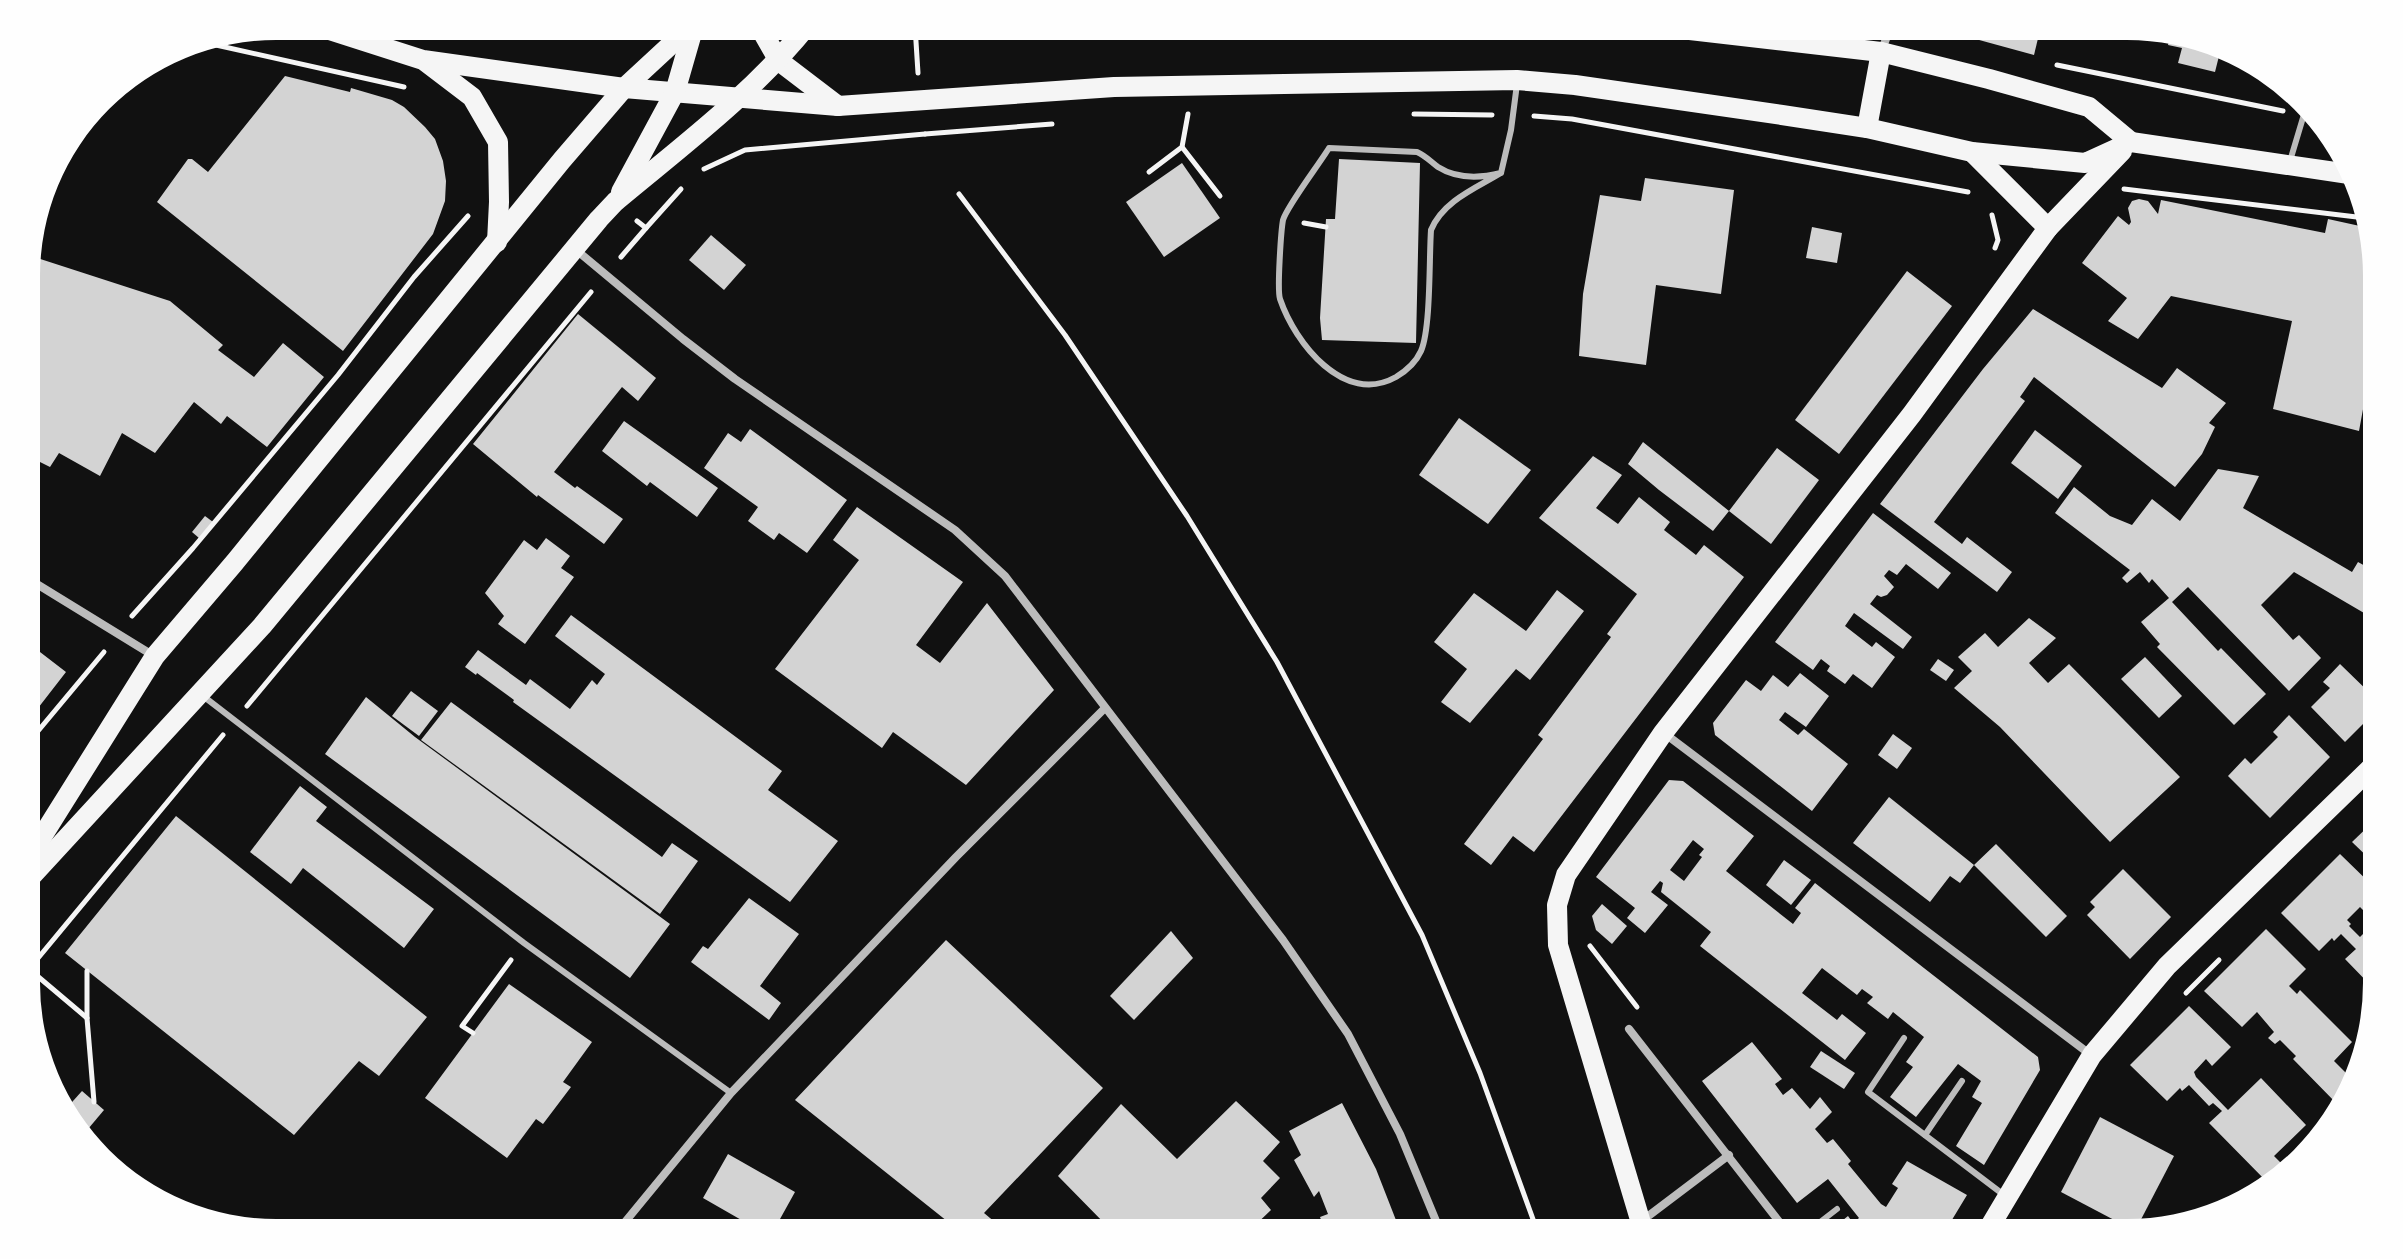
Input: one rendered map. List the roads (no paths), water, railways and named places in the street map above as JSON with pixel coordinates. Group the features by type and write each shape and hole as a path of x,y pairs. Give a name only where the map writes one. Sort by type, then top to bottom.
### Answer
{"main road":[{"path":"361,40 423,60 624,88 838,106 1188,84 1517,80 1575,85 1867,128 1972,152 2085,163 2131,142"},
{"path":"40,840 155,656 624,88 677,40"},
{"path":"615,202 675,92 689,40"},
{"path":"767,40 779,61 838,106"},
{"path":"40,867 262,626 615,202 741,97 779,61 796,40"},
{"path":"1777,40 1881,52 2089,107 2131,142 2338,172"},
{"path":"1867,128 1881,52"},
{"path":"423,60 472,97 498,142 497,242"},
{"path":"1639,1218 1558,945 1557,905 1566,875 1663,733 1912,414 2048,228 2131,142"},
{"path":"1972,152 2048,228"},
{"path":"1995,1218 2092,1055 2167,966 2363,776"}],"street":[{"path":"1881,52 1886,40"},
{"path":"574,249 735,379 955,530 1005,576 1283,940 1348,1034 1400,1134 1435,1218"},
{"path":"41,586 155,656"},
{"path":"628,1219 731,1093 956,857 1104,709"},
{"path":"1663,733 2092,1055"},
{"path":"1629,1029 1777,1218"},
{"path":"1653,1218 1729,1155"}],"lane":[{"path":"1501,173 1471,177 1447,171 1417,152 1329,148 1284,218 1278,296 1308,349 1322,364 1337,376 1364,384 1384,384 1403,373 1422,350 1426,331 1431,230 1435,219 1449,205 1501,173 1517,80"},
{"path":"2289,165 2302,118"},
{"path":"201,694 524,943 731,1093"},
{"path":"1904,1038 1868,1092 2007,1197"},
{"path":"1925,1135 1962,1081"},
{"path":"1825,1218 1837,1209"}]}
